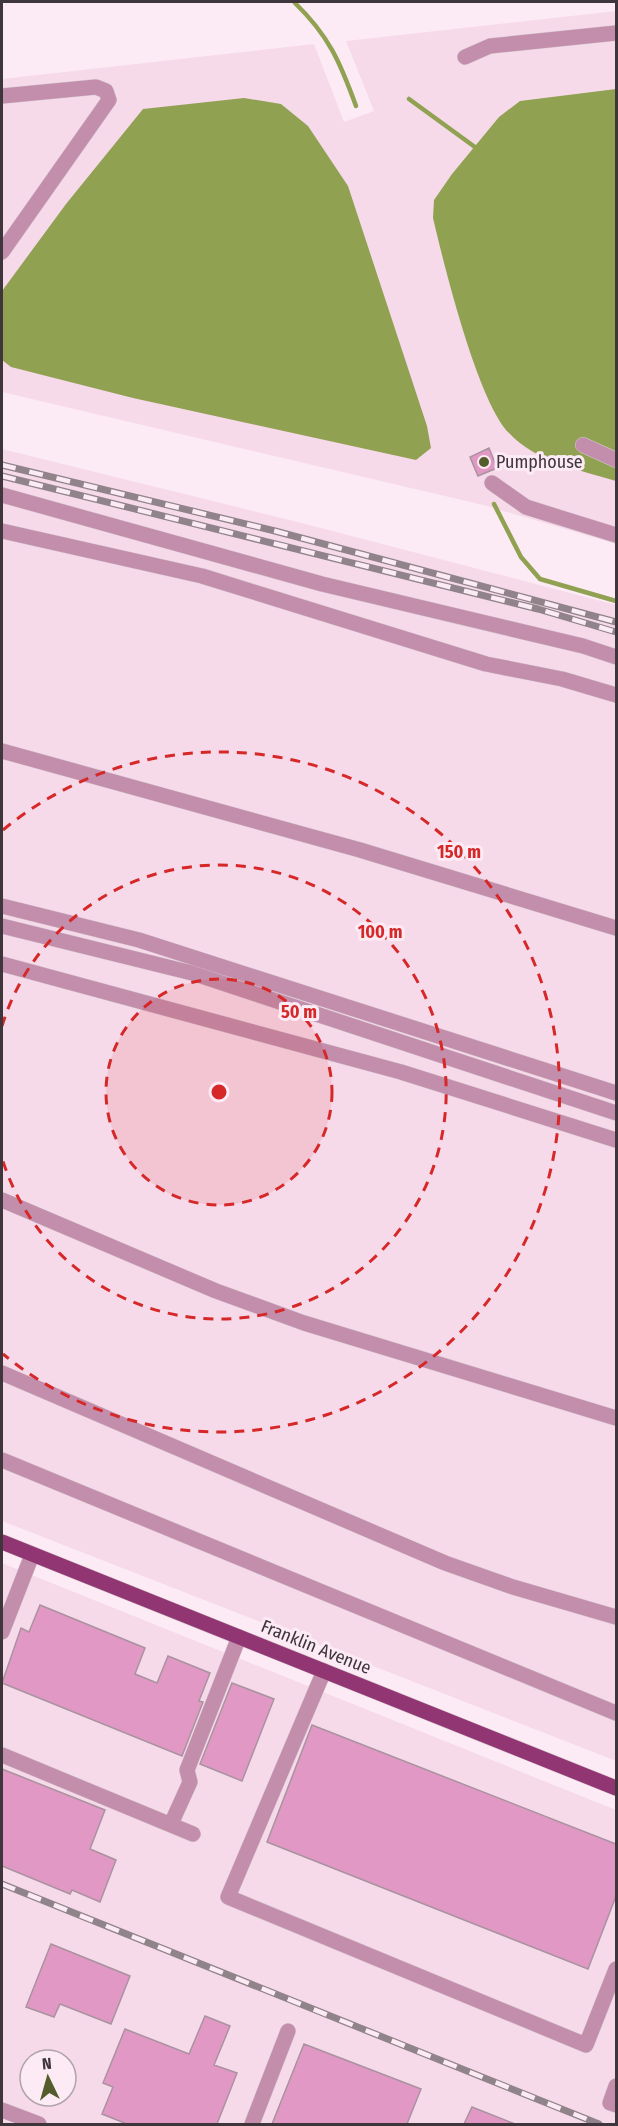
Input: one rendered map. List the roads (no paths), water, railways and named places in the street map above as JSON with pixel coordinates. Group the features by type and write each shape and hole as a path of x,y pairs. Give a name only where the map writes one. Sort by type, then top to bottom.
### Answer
{"main road":[{"name":"Franklin Avenue","path":"2,1542 616,1788"}],"street":[{"path":"465,57 490,46 616,33"},
{"path":"2,96 96,87 106,91 109,100 2,252"},
{"path":"583,445 616,460"},
{"path":"492,483 526,507 616,535"},
{"path":"2,495 322,584 584,646 616,657"},
{"path":"2,531 202,576 486,664 562,679 616,695"},
{"path":"2,751 349,847 616,928"},
{"path":"2,906 139,940 616,1093"},
{"path":"2,926 192,973 616,1113"},
{"path":"2,964 401,1072 616,1140"},
{"path":"2,1200 216,1291 304,1323 616,1418"},
{"path":"2,1373 445,1563 513,1587 616,1617"},
{"path":"2,1460 616,1713"},
{"path":"2,1632 8,1600 32,1555"},
{"path":"171,1824 190,1782 187,1770 238,1637"},
{"path":"324,1671 228,1897 586,2045 616,1970"},
{"path":"2,1755 193,1834"},
{"path":"252,2124 288,2031"},
{"path":"616,2086 610,2103 616,2105"},
{"path":"2,2110 39,2124"}],"waterway":[{"path":"295,3 325,38 356,106"},
{"path":"409,99 479,150"},
{"path":"494,504 521,557 540,579 616,601"}],"railway":[{"path":"2,465 275,531 616,622"},
{"path":"2,476 538,609 616,632"},
{"path":"2,1884 599,2124"}],"place":[{"name":"Pumphouse","path":"484,462"}]}
